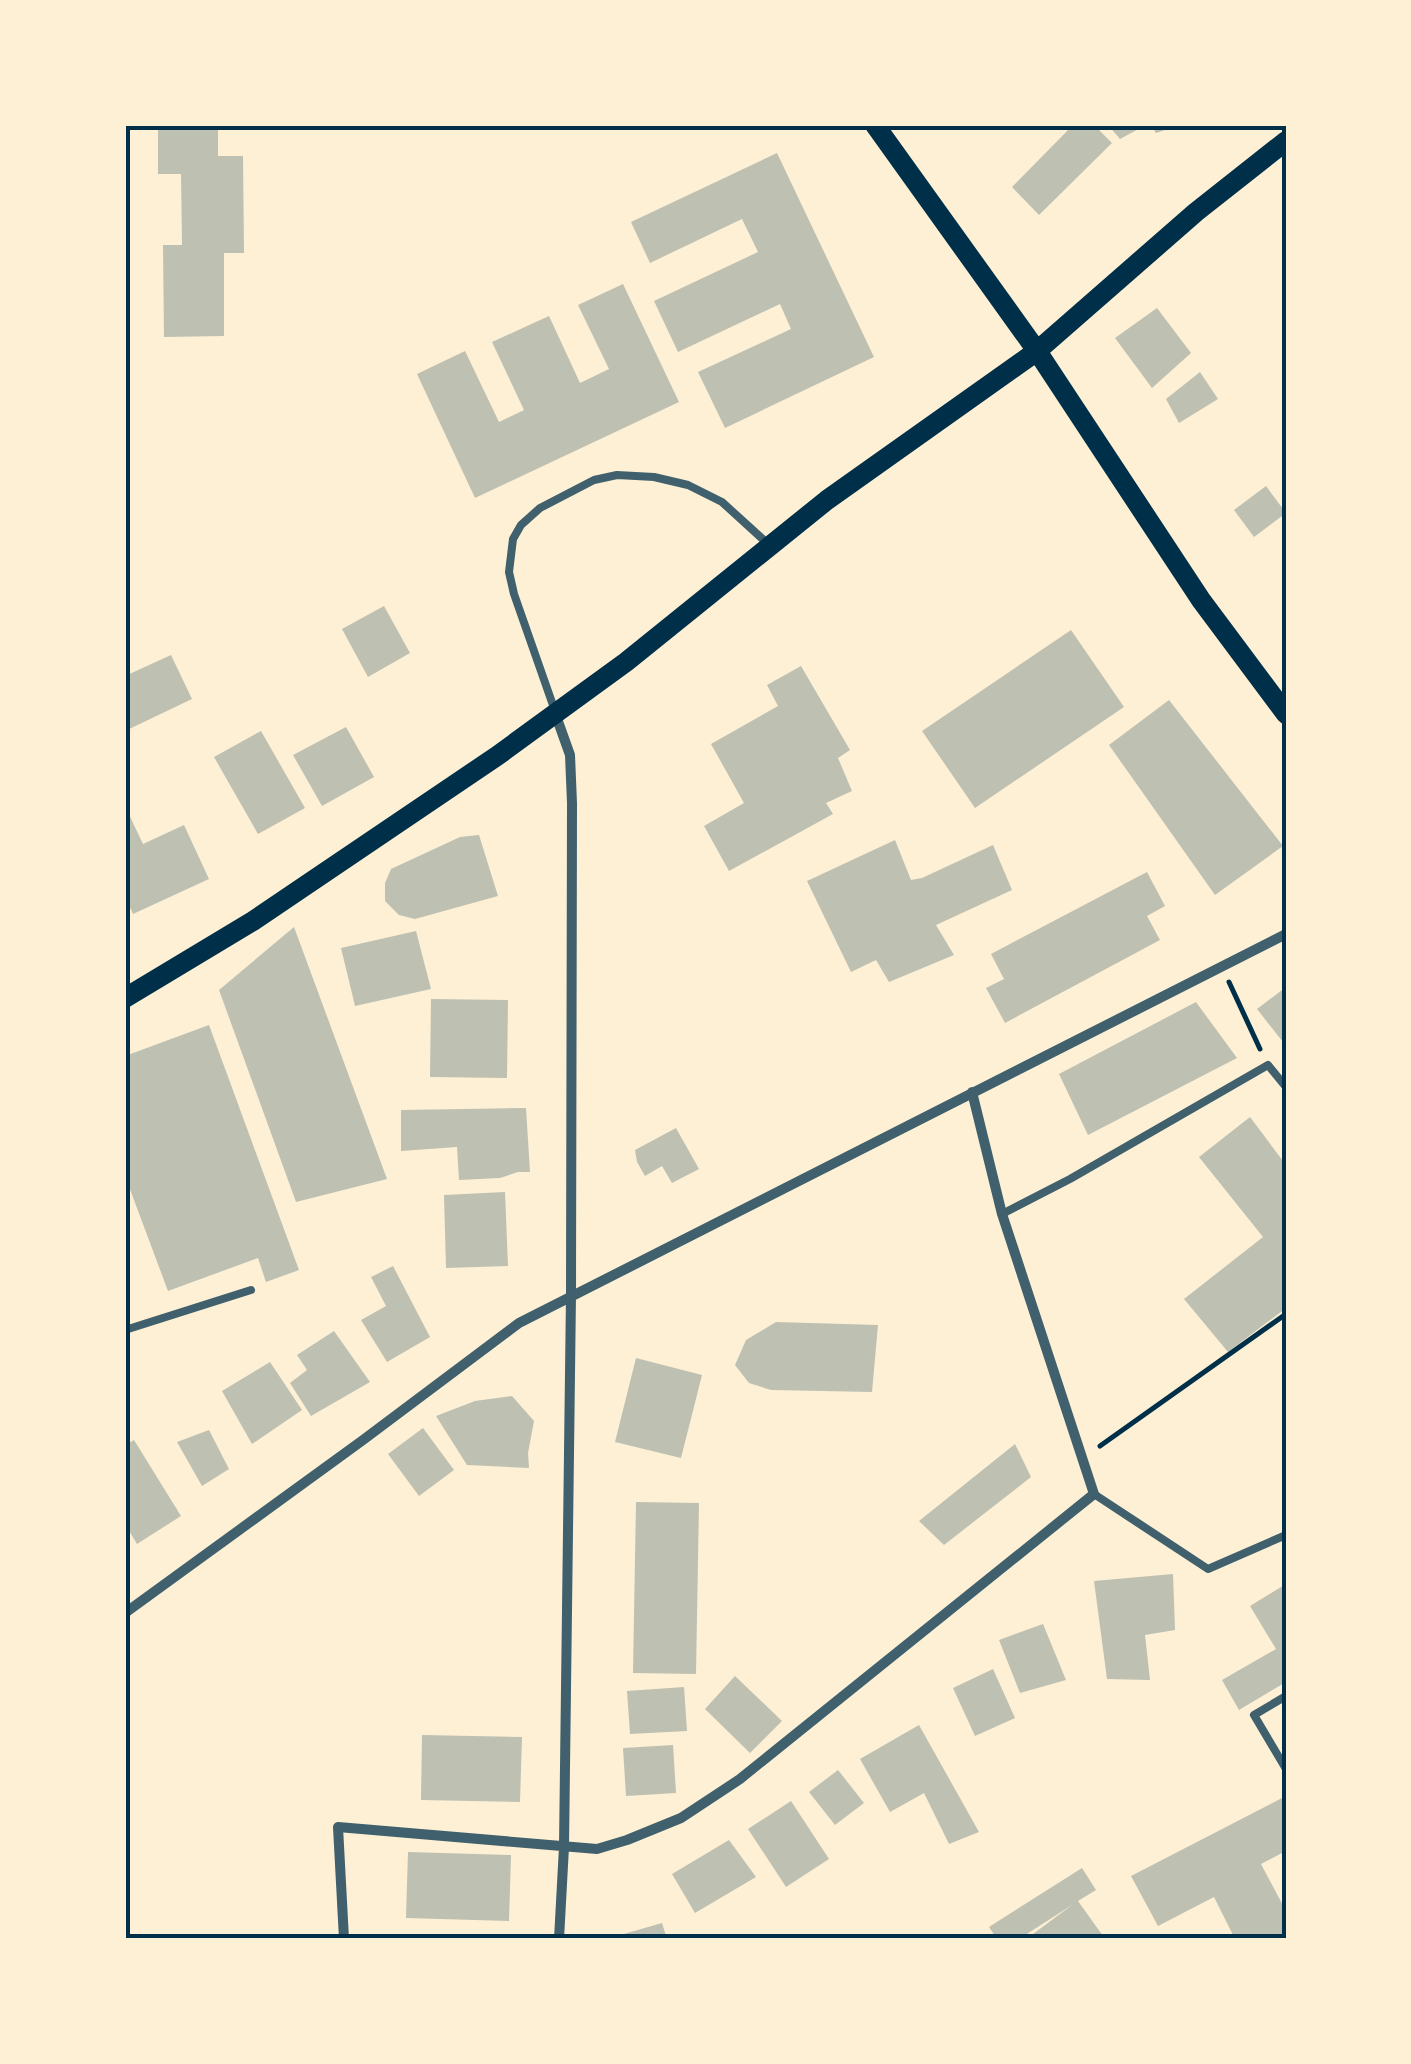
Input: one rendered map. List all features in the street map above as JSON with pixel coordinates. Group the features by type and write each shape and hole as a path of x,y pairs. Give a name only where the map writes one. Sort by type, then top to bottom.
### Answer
{"main road":[{"path":"874,125 1038,351 1201,600 1286,714"},
{"path":"125,998 254,922 440,796 626,662 827,500 1038,351 1196,212 1286,141"}],"street":[{"path":"556,712 570,755 572,803 572,1294 564,1847 559,1939"},
{"path":"125,1613 519,1323 1286,934"},
{"path":"344,1939 338,1827 597,1849 681,1818 740,1779 1094,1494 1002,1214 972,1092"}],"lane":[{"path":"556,712 509,572 513,539 521,525 540,508 594,480 618,474 654,477 688,485 722,502 770,546"},
{"path":"1002,1214 1070,1180 1268,1065 1286,1087"},
{"path":"125,1330 252,1290"},
{"path":"1094,1494 1208,1570 1286,1535"},
{"path":"1286,1696 1254,1715 1286,1770"}],"path":[{"path":"1222,967 1268,1065"},
{"path":"1081,1460 1286,1314"}],"building":[{"path":"158,125 218,125 218,156 243,156 244,253 224,253 224,336 164,337 163,245 182,245 181,174 158,174"},
{"path":"1073,125 1094,125 1112,143 1039,215 1012,187"},
{"path":"1108,125 1146,125 1120,139"},
{"path":"1151,125 1177,125 1177,126 1156,133"},
{"path":"777,153 874,357 725,428 698,372 791,329 780,304 678,352 654,301 758,252 742,219 650,263 631,222"},
{"path":"623,284 679,402 475,498 417,374 465,351 499,422 524,410 492,342 549,316 580,383 609,369 578,305"},
{"path":"1157,308 1191,353 1152,388 1115,338"},
{"path":"1200,372 1218,399 1179,423 1166,399"},
{"path":"1266,486 1286,513 1254,537 1234,510"},
{"path":"384,606 410,653 368,677 342,629"},
{"path":"1071,630 1124,707 975,808 922,731"},
{"path":"171,655 192,699 125,731 125,676"},
{"path":"801,666 850,750 838,758 852,791 826,803 833,814 729,871 704,826 744,803 711,744 778,706 767,685"},
{"path":"1169,700 1283,846 1215,895 1109,745"},
{"path":"346,727 374,777 322,806 293,755"},
{"path":"261,731 305,808 258,834 214,757"},
{"path":"125,806 143,844 184,825 209,879 133,914 125,896"},
{"path":"479,835 498,896 415,919 399,915 385,901 385,883 391,869 460,837"},
{"path":"895,840 911,880 993,845 1012,890 936,925 954,955 889,982 876,960 851,972 807,881"},
{"path":"1147,872 1165,906 1147,916 1160,940 1005,1023 986,988 1004,979 991,954"},
{"path":"294,927 387,1179 296,1202 219,990"},
{"path":"416,931 431,989 355,1006 341,948"},
{"path":"1286,987 1286,1046 1257,1009"},
{"path":"431,999 508,1000 507,1078 430,1077"},
{"path":"1196,1002 1237,1058 1088,1135 1059,1074"},
{"path":"209,1025 299,1270 266,1282 258,1258 168,1291 125,1176 125,1056"},
{"path":"526,1108 530,1172 459,1180 457,1147 401,1151 401,1110"},
{"path":"1250,1117 1286,1165 1286,1308 1228,1352 1184,1299 1263,1237 1199,1157"},
{"path":"676,1128 699,1169 672,1183 662,1166 645,1176 635,1150"},
{"path":"505,1192 508,1266 446,1268 444,1195"},
{"path":"393,1266 430,1337 387,1362 361,1320 386,1306 371,1277"},
{"path":"776,1322 878,1325 872,1392 771,1390 749,1383 735,1365 746,1340"},
{"path":"334,1331 370,1382 311,1416 290,1383 307,1370 297,1355"},
{"path":"636,1358 702,1375 681,1458 615,1442"},
{"path":"270,1362 302,1410 252,1444 222,1391"},
{"path":"512,1396 534,1421 529,1468 467,1465 436,1416 475,1401"},
{"path":"423,1428 454,1470 419,1496 388,1454"},
{"path":"209,1430 229,1469 202,1486 177,1442"},
{"path":"134,1440 181,1516 137,1544 125,1524 125,1445"},
{"path":"1015,1444 1031,1477 944,1545 919,1521"},
{"path":"636,1502 699,1503 696,1674 633,1673"},
{"path":"1173,1574 1175,1630 1145,1635 1150,1680 1107,1679 1094,1581"},
{"path":"1286,1584 1286,1682 1239,1710 1222,1680 1276,1649 1250,1606"},
{"path":"1043,1624 1066,1680 1020,1693 999,1640"},
{"path":"993,1669 1015,1718 975,1736 953,1688"},
{"path":"735,1676 782,1721 750,1753 705,1709"},
{"path":"684,1687 687,1731 630,1734 627,1691"},
{"path":"919,1725 979,1832 949,1844 924,1793 890,1812 860,1759"},
{"path":"422,1735 522,1737 520,1802 421,1800"},
{"path":"673,1745 676,1793 626,1796 623,1748"},
{"path":"838,1770 864,1803 835,1825 809,1792"},
{"path":"1286,1796 1286,1851 1261,1864 1286,1911 1286,1939 1235,1939 1214,1897 1158,1926 1131,1876"},
{"path":"791,1801 829,1859 786,1887 748,1829"},
{"path":"729,1840 756,1877 695,1913 672,1874"},
{"path":"408,1852 511,1855 509,1921 406,1918"},
{"path":"1082,1868 1096,1890 1078,1901 1103,1936 1029,1937 1072,1905 1019,1939 997,1939 989,1927"},
{"path":"662,1923 667,1939 610,1939 610,1938"}]}
